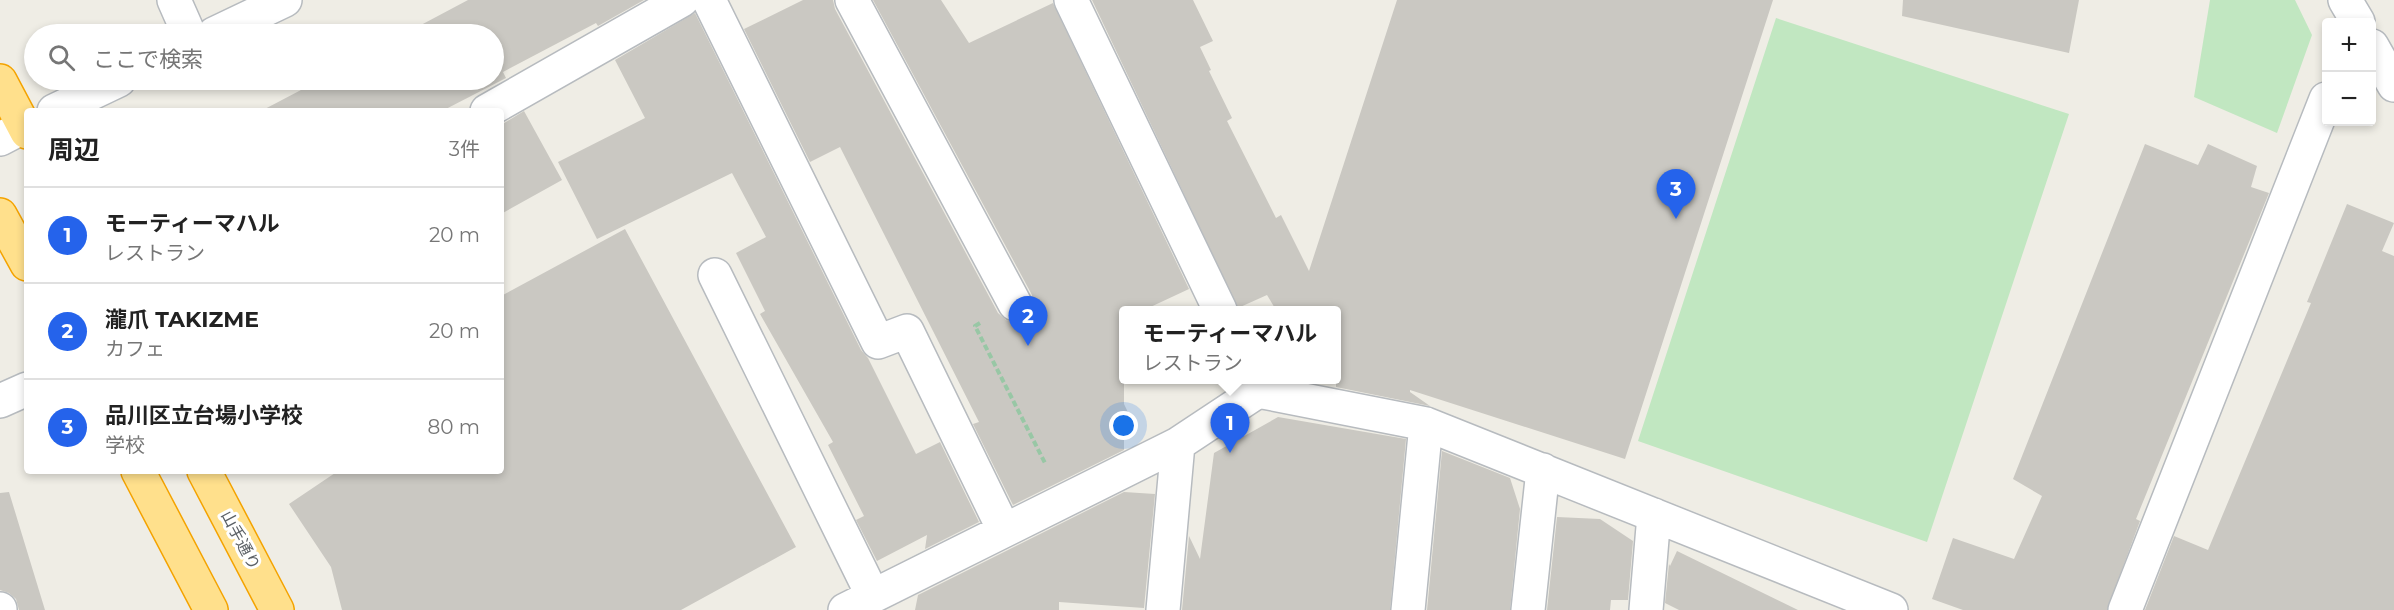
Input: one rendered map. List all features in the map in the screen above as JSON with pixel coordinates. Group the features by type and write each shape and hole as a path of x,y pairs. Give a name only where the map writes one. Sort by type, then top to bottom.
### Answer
{"highway":[{"path":"0,81 20,131"},
{"path":"0,215 24,259"},
{"path":"140,474 211,610"},
{"name":"山手通り","path":"206,474 277,610"}],"street":[{"path":"174,0 185,24"},
{"path":"235,24 285,0"},
{"path":"492,108 682,0"},
{"path":"709,0 878,342 907,331 1004,530"},
{"path":"852,0 1015,304"},
{"path":"1071,0 1218,306"},
{"path":"2376,54 2394,85"},
{"path":"60,108 98,90"},
{"path":"2125,610 2322,109"},
{"path":"716,275 875,601 1004,530 1178,444 1256,385 1426,424 1891,610"},
{"path":"0,401 24,390"},
{"path":"1408,610 1426,424"},
{"path":"1163,610 1178,444"},
{"path":"1528,610 1543,470"},
{"path":"1646,610 1654,515"}],"path":[{"path":"1015,304 975,326 1065,501"}],"green space":[{"path":"2210,0 2295,0 2312,35 2277,133 2194,97"},
{"path":"1776,18 2069,114 1927,542 1638,441"}],"building":[{"path":"468,0 644,0 598,26 596,23 504,71 504,24 423,24"},
{"path":"803,0 833,0 835,9 998,313 1006,320 1015,323 1024,320 1031,313 1034,304 1032,295 873,0 941,0 969,43 1053,3 1189,289 1153,306 1119,306 1119,384 1124,384 1124,404 1135,427 1124,433 1124,450 1013,505 973,424 979,422 840,147 810,162 744,29"},
{"path":"1092,0 1193,0 1213,41 1200,47 1232,118 1227,121 1276,218 1281,215 1309,271 1397,0 1773,0 1625,459 1410,390 1430,406 1336,387 1336,384 1341,384 1341,306 1274,306 1267,295 1242,306 1237,306"},
{"path":"1903,0 2079,0 2069,53 1902,16"},
{"path":"695,13 861,350 868,358 916,454 940,442 979,522 925,549 927,535 877,561 856,520 864,516 828,445 833,442 760,314 765,311 736,253 766,237 732,173 597,239 558,162 645,118 615,60"},
{"path":"301,90 483,90 448,108 267,108"},
{"path":"524,111 562,180 504,212 504,123"},
{"path":"2145,144 2198,165 2208,144 2257,166 2251,187 2269,193 2136,519 2140,521 2107,610 1963,610 1932,599 1953,538 2014,559 2042,496 2013,479"},
{"path":"2347,204 2394,223 2382,251 2394,256 2394,610 2145,610 2174,536 2208,550 2311,303 2307,302"},
{"path":"625,229 796,547 681,610 342,610 331,567 289,504 334,474 504,474 504,294"},
{"path":"1278,417 1406,439 1390,610 1182,610 1189,536 1200,559 1214,453"},
{"path":"1442,451 1510,478 1520,509 1510,610 1427,610"},
{"path":"9,492 45,610 19,610 16,599 0,590 0,493"},
{"path":"1124,492 1155,494 1144,608 1059,602 1059,610 915,610 918,595"},
{"path":"1557,517 1600,519 1633,541 1628,600 1611,600 1610,610 1547,610"},
{"path":"1677,551 1798,610 1679,610 1665,603 1669,564 1670,566"}],"place":[{"name":"品川区立台場小学校","path":"1676,219"},
{"name":"瀧爪 TAKIZME","path":"1028,346"},
{"name":"モーティーマハル","path":"1230,453"}]}
